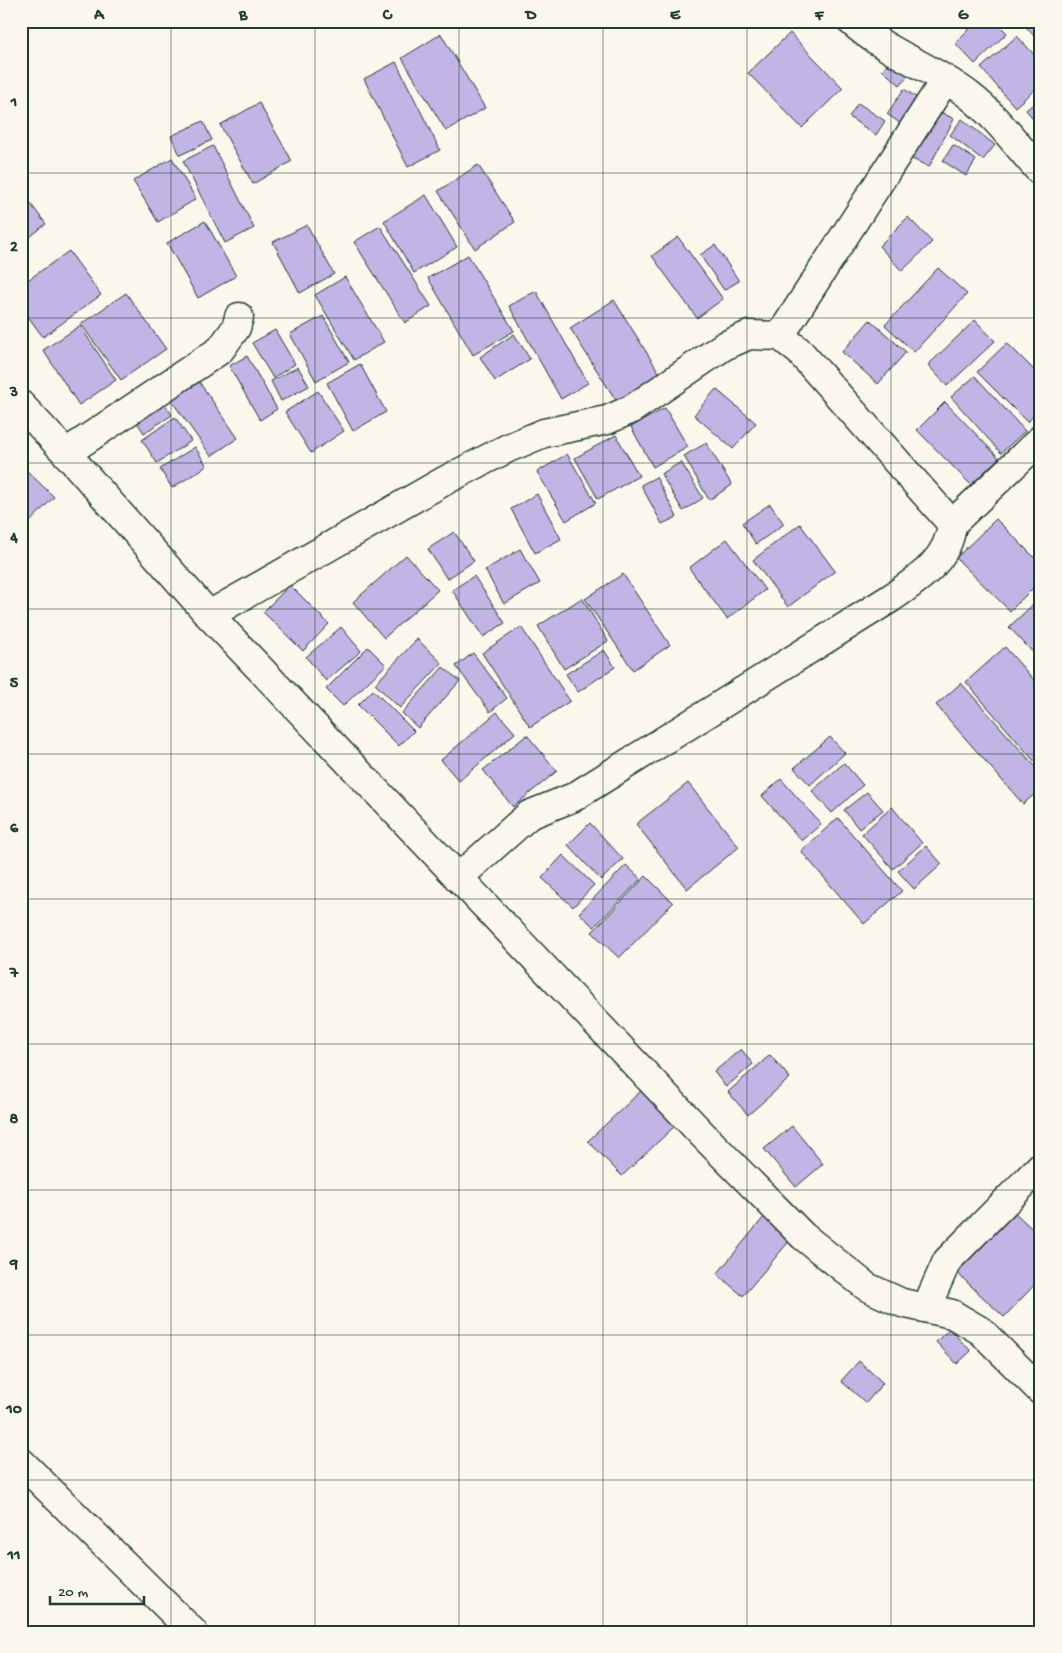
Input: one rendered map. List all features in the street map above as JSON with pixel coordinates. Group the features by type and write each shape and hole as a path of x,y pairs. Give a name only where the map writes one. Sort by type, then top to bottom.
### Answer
{"street":[{"path":"851,21 883,46 970,96 1041,172"},
{"path":"780,336 945,80"},
{"path":"66,453 220,350 236,328 239,317"},
{"path":"209,615 446,480 508,448 544,433 607,420 632,409 724,346 749,335 780,336 799,351 952,524"},
{"path":"21,405 66,453 209,615 702,1134 803,1236 867,1287 902,1303 952,1314 981,1331 1041,1391"},
{"path":"458,878 529,815 574,797 891,598 924,574 942,555 951,538 952,524 1041,439"},
{"path":"926,1308 947,1261 1041,1166"},
{"path":"21,1462 193,1632"}],"building":[{"path":"977,21 995,21 1007,33 975,64 955,43"},
{"path":"1021,21 1041,21 1041,44"},
{"path":"790,33 843,88 802,128 748,73"},
{"path":"441,34 485,108 446,131 402,58"},
{"path":"1017,36 1041,62 1041,84 1015,107 981,68"},
{"path":"895,55 913,70 900,85 882,70"},
{"path":"396,62 440,150 408,167 364,79"},
{"path":"904,89 925,103 907,128 887,114"},
{"path":"1041,98 1041,128 1026,110"},
{"path":"259,103 292,161 253,184 220,125"},
{"path":"858,103 885,121 876,135 849,117"},
{"path":"933,108 954,119 929,167 908,157"},
{"path":"962,119 995,145 983,160 950,135"},
{"path":"203,121 212,140 180,155 171,136"},
{"path":"953,145 976,160 966,176 943,161"},
{"path":"213,146 254,228 225,243 183,161"},
{"path":"172,158 196,199 158,222 133,181"},
{"path":"478,165 515,222 475,249 438,191"},
{"path":"21,191 46,224 21,244"},
{"path":"426,195 457,247 414,273 384,221"},
{"path":"908,217 932,242 902,271 879,246"},
{"path":"205,221 236,276 198,298 167,243"},
{"path":"307,225 334,274 300,293 273,242"},
{"path":"380,226 431,306 405,323 354,242"},
{"path":"678,237 723,299 697,318 652,256"},
{"path":"715,245 739,281 724,290 700,255"},
{"path":"69,251 101,295 43,337 21,307 21,285"},
{"path":"468,255 514,331 473,355 428,278"},
{"path":"938,268 967,294 914,352 885,325"},
{"path":"345,277 384,342 354,360 315,295"},
{"path":"536,291 588,383 561,399 509,306"},
{"path":"126,293 166,349 121,380 81,324"},
{"path":"614,300 660,374 617,402 570,328"},
{"path":"323,316 349,362 316,381 290,334"},
{"path":"870,320 906,352 878,384 842,352"},
{"path":"975,320 995,341 947,386 928,365"},
{"path":"80,326 116,380 79,405 43,350"},
{"path":"275,330 295,364 273,378 252,343"},
{"path":"514,334 530,359 495,381 480,357"},
{"path":"1007,343 1041,377 1041,409 1027,422 977,372"},
{"path":"247,356 277,409 260,420 229,366"},
{"path":"360,364 386,412 353,431 327,383"},
{"path":"298,367 309,386 281,401 271,381"},
{"path":"193,373 238,438 211,456 166,393"},
{"path":"975,376 1025,431 1001,453 951,397"},
{"path":"716,389 756,423 733,449 694,415"},
{"path":"318,391 344,431 311,453 285,412"},
{"path":"159,395 172,415 144,433 131,413"},
{"path":"945,402 999,458 971,485 917,430"},
{"path":"665,408 688,447 653,467 631,427"},
{"path":"175,417 191,441 157,463 142,440"},
{"path":"616,435 639,476 598,499 575,458"},
{"path":"706,443 732,485 709,500 684,456"},
{"path":"195,447 207,466 172,488 160,469"},
{"path":"567,454 596,503 566,521 537,472"},
{"path":"681,462 703,498 683,511 661,474"},
{"path":"21,465 54,497 21,531"},
{"path":"656,477 677,517 662,524 641,485"},
{"path":"537,494 561,539 535,553 511,509"},
{"path":"770,504 784,524 756,544 742,523"},
{"path":"996,519 1041,564 1041,580 1010,611 956,558"},
{"path":"800,524 835,571 788,607 753,560"},
{"path":"454,532 474,561 447,579 428,549"},
{"path":"727,539 765,590 727,619 689,568"},
{"path":"520,549 540,583 504,604 485,570"},
{"path":"406,555 438,590 384,638 353,602"},
{"path":"623,574 670,645 633,670 585,599"},
{"path":"474,576 505,623 483,637 452,590"},
{"path":"290,585 329,624 303,651 263,612"},
{"path":"1041,597 1041,661 1009,627"},
{"path":"582,598 608,641 564,669 538,626"},
{"path":"341,627 361,651 326,681 306,657"},
{"path":"521,627 570,701 530,727 482,653"},
{"path":"417,639 442,663 400,708 375,684"},
{"path":"368,647 386,665 343,706 326,689"},
{"path":"1005,647 1041,688 1041,769 966,682"},
{"path":"604,650 615,667 578,692 566,674"},
{"path":"473,653 507,698 490,712 456,666"},
{"path":"443,667 460,681 418,728 402,713"},
{"path":"961,683 1041,773 1041,789 1023,804 936,705"},
{"path":"373,690 414,731 399,746 358,705"},
{"path":"497,712 515,733 459,781 441,760"},
{"path":"527,735 557,771 513,807 483,770"},
{"path":"830,737 845,753 810,785 794,768"},
{"path":"844,763 863,785 832,813 812,791"},
{"path":"781,779 821,824 802,841 762,796"},
{"path":"688,783 739,847 687,889 636,824"},
{"path":"867,792 883,810 859,829 844,810"},
{"path":"892,807 922,843 893,869 862,834"},
{"path":"838,818 902,891 864,924 801,851"},
{"path":"590,823 623,859 601,880 568,845"},
{"path":"926,846 942,864 914,889 898,871"},
{"path":"563,855 594,885 573,907 542,878"},
{"path":"626,865 641,879 594,927 579,913"},
{"path":"646,876 673,903 619,958 592,932"},
{"path":"741,1049 753,1064 726,1087 714,1072"},
{"path":"770,1055 790,1078 748,1115 728,1092"},
{"path":"643,1089 677,1124 622,1176 588,1141"},
{"path":"792,1126 823,1164 796,1187 764,1149"},
{"path":"1011,1209 1041,1237 1041,1278 1004,1317 954,1270"},
{"path":"764,1217 791,1239 743,1296 717,1274"},
{"path":"949,1329 971,1351 957,1364 936,1342"},
{"path":"859,1361 883,1383 866,1403 841,1381"}]}
